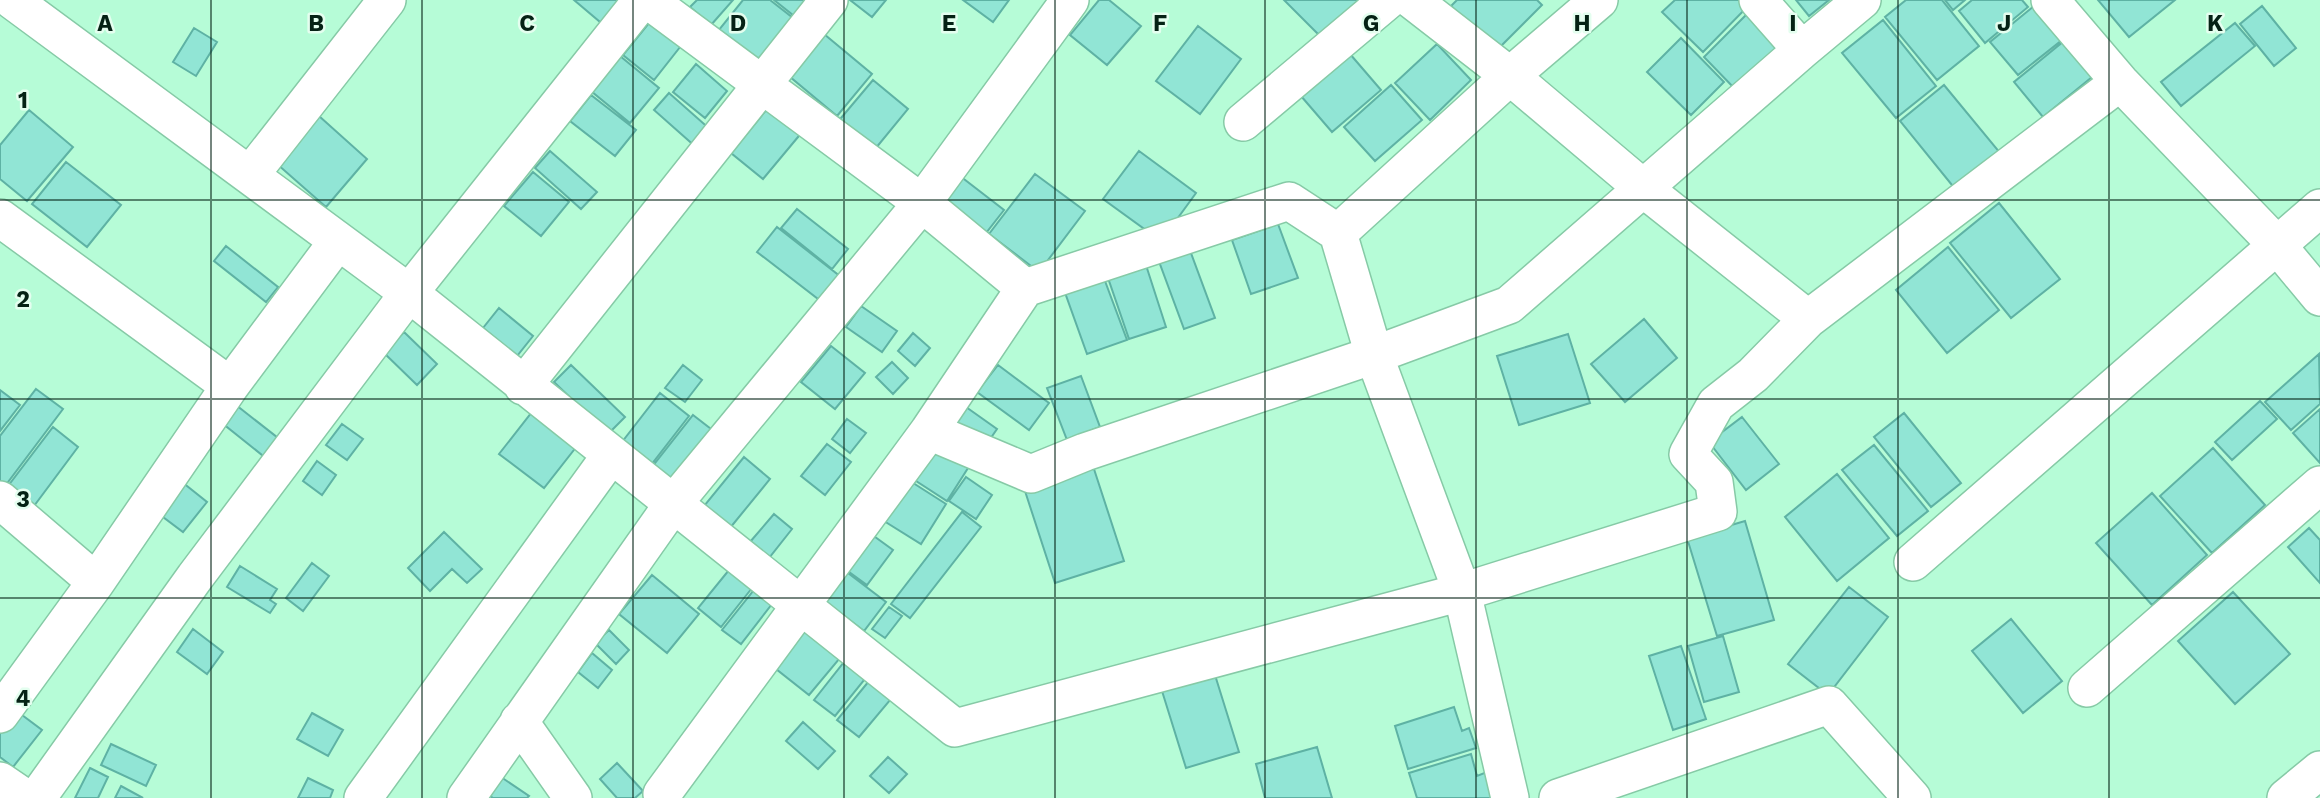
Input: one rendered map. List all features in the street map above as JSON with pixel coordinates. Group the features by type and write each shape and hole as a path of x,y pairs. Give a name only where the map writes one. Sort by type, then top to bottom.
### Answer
{"street":[{"path":"250,175 387,0"},
{"path":"37,798 195,578 409,293 642,0"},
{"path":"648,0 922,203 1026,288"},
{"path":"523,386 829,0"},
{"path":"466,798 673,504 922,203 1070,0"},
{"path":"1243,122 1388,0"},
{"path":"1412,0 1510,76 1644,188 1808,319"},
{"path":"1338,233 1510,76 1599,0"},
{"path":"1758,0 1802,50"},
{"path":"929,431 1031,474 1085,452 1374,355 1509,305 1862,0"},
{"path":"2049,0 2120,82 2276,244 2320,297"},
{"path":"22,4 409,293 954,728 1462,592 1718,512 1714,482 1688,454 1716,404 1753,376 1808,319 2120,82"},
{"path":"662,794 929,431 1026,288 1289,201 1338,233 1374,355 1462,592 1510,798"},
{"path":"1913,562 2320,208"},
{"path":"0,218 230,386"},
{"path":"0,715 96,582 230,386 338,241"},
{"path":"363,798 611,455"},
{"path":"2087,688 2320,485"},
{"path":"0,500 96,582"},
{"path":"1558,798 1829,705 1912,798"},
{"path":"519,721 573,798"},
{"path":"2287,798 2320,770"},
{"path":"0,781 26,798"}],"building":[{"path":"574,0 629,0 606,27"},
{"path":"697,0 733,0 711,25 690,7"},
{"path":"743,0 770,0 793,18 758,63 718,31"},
{"path":"774,0 814,0 798,19"},
{"path":"850,0 886,0 872,17"},
{"path":"963,0 1009,0 993,22"},
{"path":"1099,0 1109,0 1141,26 1107,65 1070,35"},
{"path":"1284,0 1362,0 1323,39"},
{"path":"1457,0 1537,0 1542,5 1496,51 1451,6"},
{"path":"1675,0 1753,1 1703,52 1662,12"},
{"path":"1796,0 1829,0 1809,16"},
{"path":"1906,0 1942,0 1979,46 1937,80 1885,17"},
{"path":"1945,0 1965,0 1953,10"},
{"path":"1972,0 2022,0 2028,7 1985,43 1959,11"},
{"path":"2098,0 2175,0 2129,37"},
{"path":"2034,6 2062,40 2018,75 1990,42"},
{"path":"2262,6 2296,48 2274,66 2240,24"},
{"path":"1750,11 1784,45 1737,91 1704,57"},
{"path":"653,18 684,42 654,80 623,55"},
{"path":"1883,20 1936,86 1896,118 1842,53"},
{"path":"2235,23 2255,46 2181,106 2161,82"},
{"path":"1198,26 1241,59 1200,114 1156,81"},
{"path":"194,28 217,42 196,76 173,62"},
{"path":"824,34 872,74 837,116 789,76"},
{"path":"1681,38 1724,82 1691,115 1647,72"},
{"path":"2064,41 2092,77 2043,117 2014,82"},
{"path":"1437,44 1471,80 1430,120 1395,83"},
{"path":"1350,54 1381,90 1332,132 1301,96"},
{"path":"620,56 659,88 630,123 591,91"},
{"path":"696,64 727,91 705,118 673,92"},
{"path":"873,80 908,109 871,154 836,124"},
{"path":"1391,85 1422,120 1375,161 1344,127"},
{"path":"1944,85 2001,154 1956,190 1900,121"},
{"path":"669,93 712,131 697,148 654,110"},
{"path":"591,95 636,130 615,156 570,121"},
{"path":"771,104 803,131 763,179 731,153"},
{"path":"29,110 73,147 27,201 0,179 0,145"},
{"path":"319,116 367,159 326,207 277,164"},
{"path":"550,151 597,192 581,209 535,168"},
{"path":"1139,151 1196,193 1161,241 1103,199"},
{"path":"66,162 121,205 87,247 32,204"},
{"path":"533,172 569,202 541,236 504,206"},
{"path":"1035,174 1085,211 1039,272 989,234"},
{"path":"960,176 1004,210 986,233 942,198"},
{"path":"1999,203 2060,279 2011,318 1950,243"},
{"path":"797,209 848,249 832,269 781,228"},
{"path":"1278,224 1298,278 1251,294 1232,240"},
{"path":"777,227 841,277 822,302 757,252"},
{"path":"1188,245 1215,318 1184,329 1157,256"},
{"path":"226,246 278,287 266,302 214,261"},
{"path":"1948,247 1999,310 1947,353 1896,290"},
{"path":"1144,259 1166,327 1129,339 1106,272"},
{"path":"1102,273 1127,340 1087,354 1063,287"},
{"path":"861,306 897,331 882,352 846,327"},
{"path":"499,308 533,336 517,356 483,328"},
{"path":"1644,319 1677,358 1625,402 1591,364"},
{"path":"404,332 437,364 417,385 384,353"},
{"path":"913,333 930,348 915,366 898,351"},
{"path":"1568,334 1590,403 1519,425 1497,356"},
{"path":"831,346 865,373 835,409 801,382"},
{"path":"2319,354 2320,404 2291,430 2265,402"},
{"path":"892,362 908,378 893,394 876,377"},
{"path":"571,365 625,417 608,434 554,382"},
{"path":"683,365 702,380 685,402 665,388"},
{"path":"998,365 1049,403 1029,430 977,392"},
{"path":"1081,376 1100,427 1067,440 1047,388"},
{"path":"36,389 63,409 5,486 0,482 0,436"},
{"path":"0,390 20,405 0,431"},
{"path":"660,393 689,416 651,465 622,442"},
{"path":"2260,401 2277,419 2232,460 2215,442"},
{"path":"236,405 287,445 272,463 222,423"},
{"path":"966,407 997,429 981,452 950,430"},
{"path":"2320,409 2320,463 2293,433"},
{"path":"532,412 577,446 544,488 499,454"},
{"path":"1904,413 1961,483 1931,507 1874,437"},
{"path":"693,415 720,436 679,489 652,467"},
{"path":"1742,417 1779,464 1746,490 1709,442"},
{"path":"847,419 866,433 850,453 832,439"},
{"path":"342,424 363,439 347,460 326,445"},
{"path":"53,427 78,447 31,510 5,490"},
{"path":"827,444 851,462 825,495 801,476"},
{"path":"1874,445 1928,511 1897,536 1842,470"},
{"path":"934,447 968,468 947,501 913,479"},
{"path":"2213,448 2265,505 2212,553 2160,496"},
{"path":"744,457 770,479 730,528 704,506"},
{"path":"317,461 336,475 322,495 303,481"},
{"path":"1093,466 1124,561 1055,583 1024,488"},
{"path":"1837,474 1889,538 1837,581 1785,517"},
{"path":"966,477 992,495 976,519 949,501"},
{"path":"910,481 946,504 921,544 884,521"},
{"path":"182,482 207,502 183,532 159,514"},
{"path":"2152,493 2207,555 2152,605 2096,543"},
{"path":"962,512 981,527 910,618 891,604"},
{"path":"774,514 792,529 769,558 750,542"},
{"path":"1745,521 1774,620 1717,636 1687,538"},
{"path":"2309,528 2320,540 2320,583 2288,547"},
{"path":"444,532 482,569 467,583 452,569 430,591 408,568"},
{"path":"871,534 893,550 867,585 845,569"},
{"path":"312,563 329,576 303,611 286,598"},
{"path":"240,566 277,589 270,600 276,604 270,613 227,587"},
{"path":"729,570 752,588 721,627 698,608"},
{"path":"844,570 886,602 864,631 822,599"},
{"path":"652,575 699,614 667,653 619,614"},
{"path":"1849,587 1888,617 1828,695 1788,664"},
{"path":"754,590 772,604 741,644 722,630"},
{"path":"2233,592 2290,654 2235,704 2178,641"},
{"path":"889,607 902,616 885,638 872,629"},
{"path":"2011,619 2062,681 2023,713 1972,651"},
{"path":"806,621 845,652 809,695 771,665"},
{"path":"193,629 223,652 207,674 177,652"},
{"path":"609,630 629,650 616,664 595,643"},
{"path":"1723,636 1739,692 1704,702 1688,646"},
{"path":"1681,646 1706,719 1673,730 1649,656"},
{"path":"592,653 612,670 598,688 578,672"},
{"path":"848,657 869,674 835,716 814,700"},
{"path":"1215,675 1239,752 1186,768 1162,691"},
{"path":"869,681 891,699 859,737 837,720"},
{"path":"1454,707 1462,731 1469,728 1476,748 1408,769 1395,726"},
{"path":"14,709 42,730 13,767 0,757 0,729"},
{"path":"312,713 343,730 328,756 297,739"},
{"path":"803,722 835,751 818,769 786,741"},
{"path":"111,744 156,765 146,786 101,765"},
{"path":"1317,747 1332,798 1265,798 1256,764"},
{"path":"1471,754 1477,776 1487,772 1495,798 1417,798 1409,773"},
{"path":"888,757 907,774 889,793 870,776"},
{"path":"617,763 643,791 635,798 617,798 600,779"},
{"path":"90,768 108,777 98,798 75,798"},
{"path":"498,775 529,796 493,798 486,793"},
{"path":"308,778 333,790 330,798 298,798"},
{"path":"121,786 143,798 115,798"}]}
